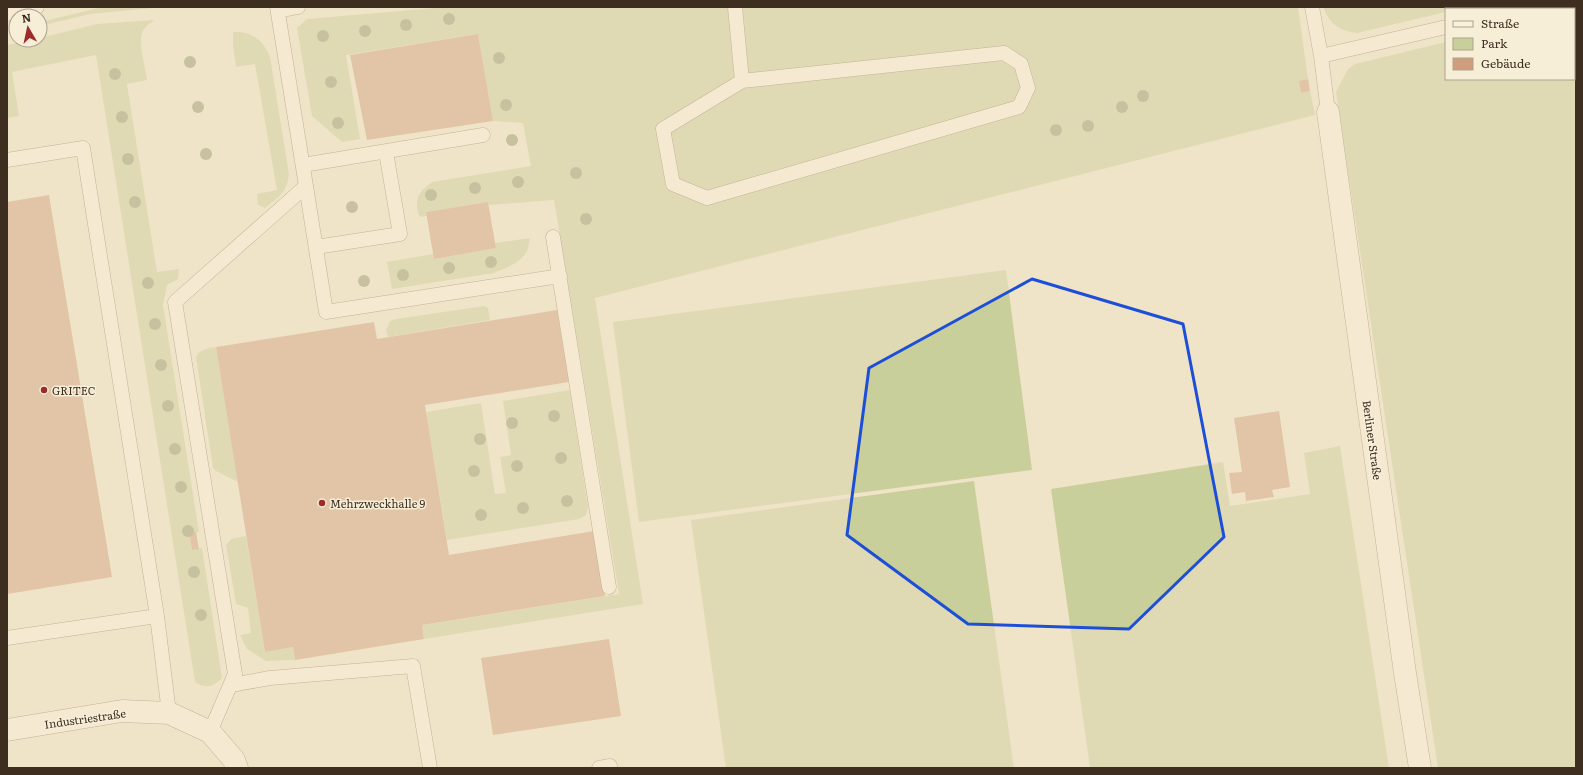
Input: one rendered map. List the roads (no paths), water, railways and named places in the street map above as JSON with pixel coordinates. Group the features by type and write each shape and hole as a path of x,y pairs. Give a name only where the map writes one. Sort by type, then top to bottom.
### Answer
{"street":[{"name":"Berliner Straße","path":"1328,112 1405,673 1420,768"},
{"name":"Industriestraße","path":"7,730 122,711 169,712 210,732 234,760 237,768"}],"lane":[{"path":"7,14 37,7"},
{"path":"298,7 277,9 326,312 560,276"},
{"path":"735,7 742,81"},
{"path":"1312,7 1321,56 1328,112"},
{"path":"1321,56 1445,27"},
{"path":"1004,53 1022,64 1028,88 1019,107 707,198 673,184 663,129 742,81 1004,53"},
{"path":"303,165 483,136"},
{"path":"7,160 83,148 157,616 169,712"},
{"path":"316,247 400,234 386,152"},
{"path":"210,732 235,674 175,302 306,186"},
{"path":"553,237 610,587"},
{"path":"7,638 157,616"},
{"path":"231,685 270,678 413,666 430,768"},
{"path":"599,768 610,766 610,768"}],"place":[{"name":"GRITEC","path":"44,390"},
{"name":"Mehrzweckhalle 9","path":"322,503"}]}
